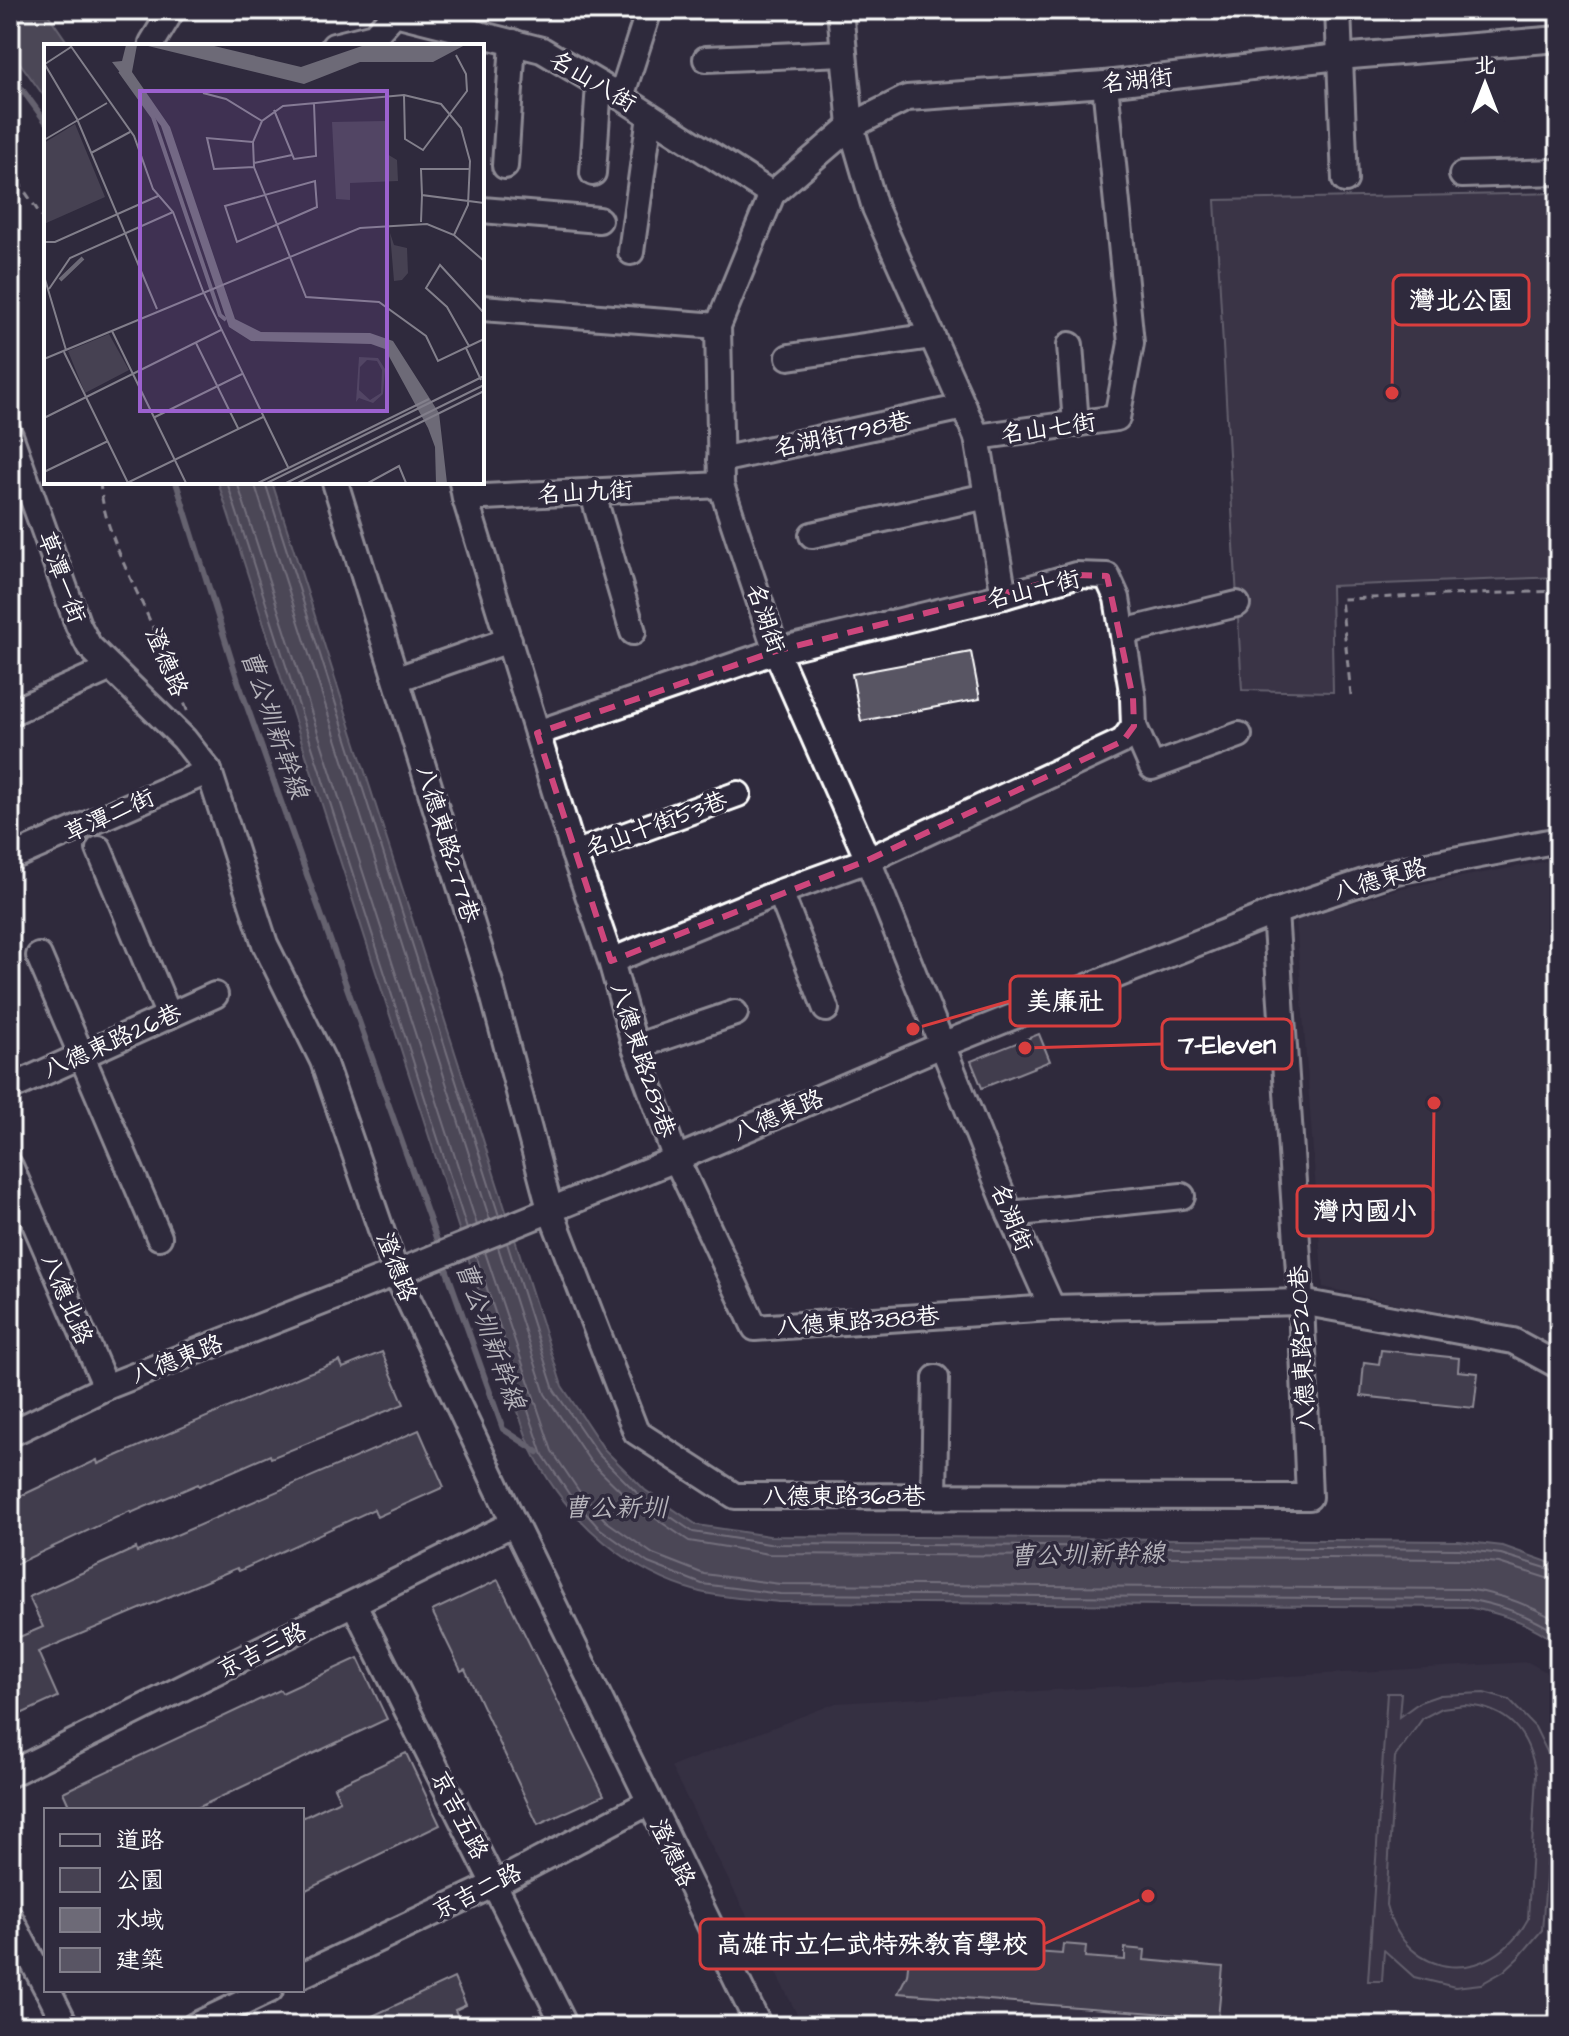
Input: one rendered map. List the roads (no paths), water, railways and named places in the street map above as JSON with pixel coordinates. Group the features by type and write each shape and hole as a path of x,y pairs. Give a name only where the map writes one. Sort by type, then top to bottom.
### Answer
{"street":[{"path":"152,44 172,10"},
{"path":"621,97 649,10"},
{"name":"名山七街","path":"840,10 851,126 875,208 977,437 1117,418 1131,343 1105,84"},
{"path":"1338,10 1345,180"},
{"name":"名山八街","path":"374,41 395,13 542,50 772,194"},
{"name":"名湖街","path":"1052,1308 1010,1214 868,860 776,651 721,485 718,326 772,194 851,126 907,98 1105,84 1339,57 1559,39"},
{"path":"350,44 374,41"},
{"path":"505,166 513,42"},
{"path":"706,59 843,53"},
{"path":"593,173 599,84"},
{"path":"631,252 650,116"},
{"path":"1462,175 1559,172"},
{"path":"484,210 599,220"},
{"path":"484,308 718,326"},
{"path":"789,357 932,336"},
{"path":"1070,345 1076,424"},
{"name":"名湖街798巷","path":"720,460 964,407"},
{"name":"草潭一街","path":"10,435 78,625 89,646 184,739 209,771"},
{"path":"977,437 1004,596"},
{"name":"八德東路277巷","path":"336,484 490,983 550,1209"},
{"name":"名山九街","path":"464,490 592,491 721,485"},
{"path":"464,490 574,854 611,961 780,892 868,860 1123,741 1134,726"},
{"path":"592,491 633,632"},
{"path":"812,535 987,496"},
{"name":"名山十街","path":"537,733 776,651 1004,596 1076,575 1107,576 1117,598 1133,698 1134,726 1152,767 1239,735"},
{"path":"1123,632 1237,604"},
{"path":"397,679 509,640"},
{"path":"10,713 111,668"},
{"name":"草潭二街","path":"10,858 209,771"},
{"name":"澄德路","path":"209,771 265,944 323,1061 396,1273 648,1803 759,2026"},
{"name":"名山十街53巷","path":"574,854 738,794"},
{"name":"八德東路","path":"10,1434 106,1387 396,1273 676,1159 942,1045 1275,912 1396,871 1559,840"},
{"path":"99,849 169,1016"},
{"path":"780,892 826,1009"},
{"name":"八德東路520巷","path":"1275,912 1301,1302 1309,1497"},
{"path":"39,956 159,1237"},
{"name":"八德東路283巷","path":"611,961 635,1047 676,1159"},
{"name":"八德東路26巷","path":"10,1088 215,995"},
{"path":"635,1047 735,1013"},
{"name":"八德東路388巷","path":"676,1159 755,1328 1052,1308"},
{"name":"八德北路","path":"10,1166 106,1387"},
{"path":"1010,1214 1182,1196"},
{"name":"八德東路368巷","path":"550,1209 636,1432 735,1496 1309,1497"},
{"path":"1052,1308 1301,1302 1513,1341 1559,1366"},
{"path":"934,1496 936,1378"},
{"name":"京吉三路","path":"10,1774 514,1523"},
{"name":"京吉五路","path":"354,1604 565,2026"},
{"name":"京吉二路","path":"304,1974 495,1884 648,1803"},
{"path":"10,1918 44,1982"},
{"path":"49,1992 66,2026"},
{"path":"194,2026 266,1992"}],"water":[{"path":"10,10 45,10 69,44 44,44 44,96 10,49"},
{"name":"曹公新圳","path":"219,484 273,484 562,1386 604,1449 645,1490 697,1525 769,1536 1459,1541 1503,1546 1559,1566 1559,1645 1515,1620 1466,1607 779,1602 700,1592 675,1584 627,1559 585,1524 551,1483 533,1453"}],"waterway":[{"name":"曹公圳新幹線","path":"10,73 44,119"},
{"name":"曹公圳新幹線","path":"177,484 238,681 440,1249"},
{"name":"曹公圳新幹線","path":"443,1260 503,1429 538,1452"}],"place":[{"name":"灣北公園","path":"1392,393"},
{"name":"美廉社","path":"913,1029"},
{"name":"7-Eleven","path":"1025,1048"},
{"name":"灣內國小","path":"1434,1103"},
{"name":"高雄市立仁武特殊教育學校","path":"1148,1896"}]}
